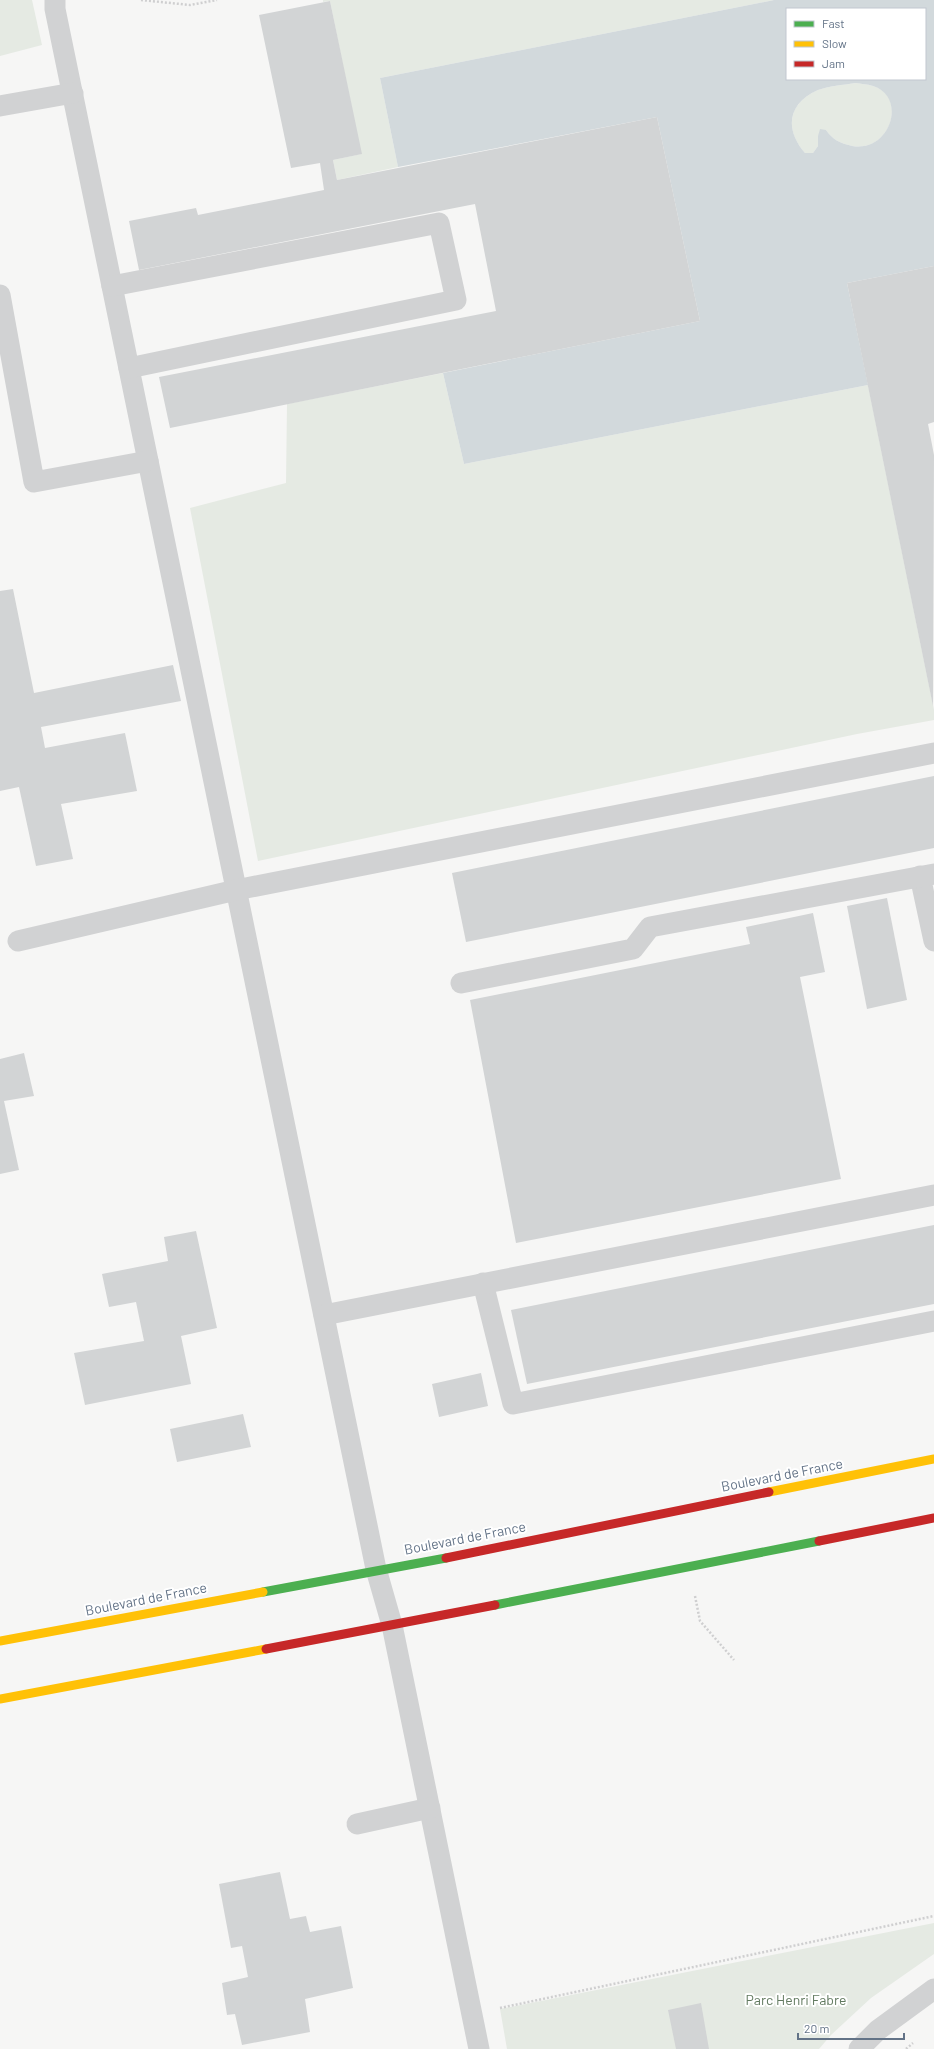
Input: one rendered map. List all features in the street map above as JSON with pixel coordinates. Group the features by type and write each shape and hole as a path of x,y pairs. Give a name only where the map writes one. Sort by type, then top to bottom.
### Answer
{"main road":[{"name":"Boulevard de France","path":"0,1641 376,1569 457,1555 934,1459"},
{"path":"0,1699 392,1625 934,1518"}],"lane":[{"path":"55,0 55,9 376,1569 392,1625 479,2049"},
{"path":"0,106 73,93"},
{"path":"112,286 439,223 456,300 129,368"},
{"path":"0,295 34,482 148,461"},
{"path":"18,940 236,890 934,753"},
{"path":"462,983 633,949 650,928 927,875 934,941"},
{"path":"324,1315 934,1195"},
{"path":"483,1283 513,1404 934,1321"},
{"path":"357,1824 430,1808"},
{"path":"860,2049 878,2030 934,1989"}],"path":[{"path":"141,0 190,5 217,0"},
{"path":"696,1599 700,1621 734,1660"},
{"path":"473,2014 934,1916"}],"green space":[{"path":"0,0 32,0 42,45 0,56"},
{"path":"323,0 774,0 380,78 398,167 337,180 333,160 361,154 330,1 323,2"},
{"path":"855,83 873,86 884,92 890,101 892,111 890,122 885,133 877,141 866,146 852,146 837,141 826,130 818,136 818,146 813,153 805,153 798,144 792,126 792,117 800,102 808,95 818,90"},
{"path":"443,373 464,464 868,385 934,710 934,720 857,734 258,861 190,508 286,483 287,404"},
{"name":"Parc Henri Fabre","path":"934,1923 934,1954 871,1998 831,2035 819,2049 507,2049 500,2009"}],"shaded area":[{"path":"774,0 934,0 934,266 847,283 868,385 464,464 443,373 700,321 657,117 398,167 380,78","holes":["855,83 866,84 884,92 890,101 892,112 890,123 885,133 876,141 865,146 852,146 837,141 826,130 820,129 818,146 813,153 805,153 798,144 792,126 792,117 800,102 808,95 818,90"]}],"building":[{"path":"330,1 362,154 333,160 337,180 657,117 700,321 170,428 159,377 496,311 475,204 139,270 129,221 196,208 198,215 324,190 320,163 291,168 259,15"},
{"path":"934,266 934,422 928,424 934,455 933,706 847,283"},
{"path":"13,589 34,693 173,665 181,701 41,727 45,748 125,733 137,791 61,804 73,859 36,866 19,787 0,791 0,591"},
{"path":"934,776 934,848 466,942 452,873"},
{"path":"887,898 907,1000 867,1009 847,906"},
{"path":"813,913 825,972 800,977 841,1179 516,1243 470,1000 750,944 746,927"},
{"path":"24,1053 34,1096 4,1101 19,1170 0,1174 0,1059"},
{"path":"934,1225 934,1304 527,1384 511,1310"},
{"path":"196,1231 217,1328 181,1336 191,1384 85,1405 74,1353 144,1341 136,1302 109,1307 102,1274 168,1261 164,1237"},
{"path":"481,1373 488,1406 439,1417 432,1384"},
{"path":"243,1414 251,1447 177,1462 170,1429"},
{"path":"280,1872 290,1919 306,1916 310,1932 341,1926 353,1988 305,1999 310,2032 242,2045 235,2014 227,2015 222,1983 248,1977 242,1946 231,1948 219,1884"},
{"path":"701,2003 709,2049 676,2049 668,2010"}],"traffic: fast":[{"path":"495,1605 819,1541"},
{"path":"263,1592 446,1558"}],"traffic: slow":[{"path":"769,1492 934,1459"},
{"path":"0,1641 263,1592"},
{"path":"0,1699 266,1649"}],"traffic: jam":[{"path":"446,1558 769,1492"},
{"path":"819,1541 934,1518"},
{"path":"266,1649 495,1605"}]}
